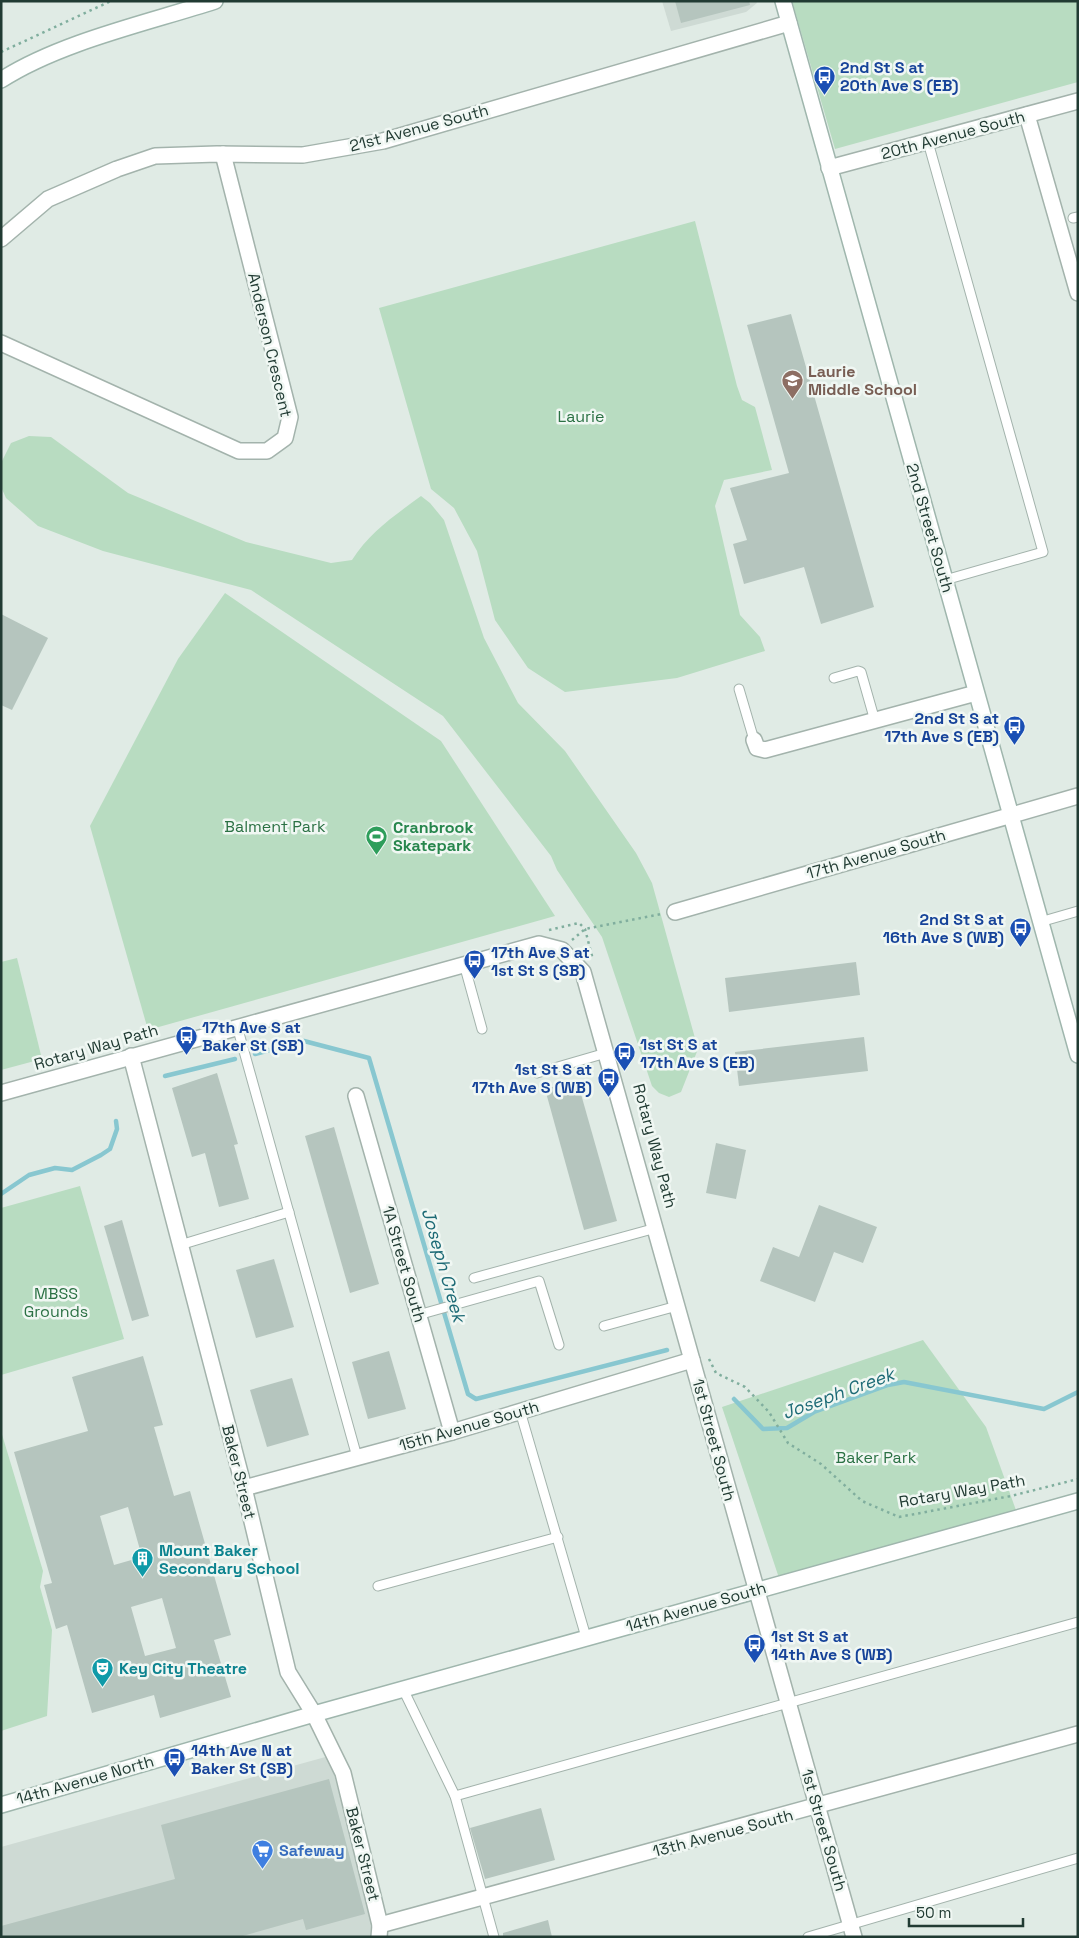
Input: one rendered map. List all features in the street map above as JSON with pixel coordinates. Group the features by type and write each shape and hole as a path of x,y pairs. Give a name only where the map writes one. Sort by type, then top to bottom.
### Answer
{"street":[{"path":"1,80 18,69 84,43 215,1"},
{"name":"2nd Street South","path":"783,1 1040,922 1075,1035 1078,1055"},
{"name":"21st Avenue South","path":"1,239 48,199 118,169 156,156 223,154 303,155 383,141 789,23"},
{"name":"20th Avenue South","path":"829,168 1078,101"},
{"path":"1027,115 1078,293"},
{"name":"Anderson Crescent","path":"1,343 239,451 267,451 285,438 290,417 223,154"},
{"path":"754,740 758,748 765,750 976,693"},
{"name":"17th Avenue South","path":"675,912 1078,796"},
{"path":"1,1092 539,944 562,950"},
{"name":"1st Street South","path":"562,950 583,972 656,1228 755,1590 853,1931"},
{"name":"Baker Street","path":"131,1056 244,1488 288,1672 314,1714 343,1773 380,1931"},
{"name":"1A Street South","path":"356,1096 452,1432"},
{"name":"15th Avenue South","path":"244,1488 452,1432 692,1360"},
{"name":"14th Avenue South","path":"314,1714 1078,1501"},
{"name":"14th Avenue North","path":"1,1804 314,1714"},
{"name":"13th Avenue South","path":"380,1931 483,1897 818,1807 1078,1734"}],"lane":[{"path":"928,142 1043,552 945,580"},
{"path":"834,678 858,671 862,672 875,721"},
{"path":"739,689 754,740"},
{"path":"1040,922 1078,911"},
{"path":"464,964 482,1029"},
{"path":"237,1026 358,1457"},
{"path":"537,1073 606,1053"},
{"path":"180,1245 289,1212"},
{"path":"474,1278 656,1228"},
{"path":"418,1315 539,1281 559,1345"},
{"path":"604,1326 677,1306"},
{"path":"520,1411 586,1637"},
{"path":"378,1586 558,1537"},
{"path":"455,1796 789,1705 1078,1622"},
{"path":"403,1689 455,1796 494,1937"},
{"path":"808,1937 853,1931 1078,1858"}],"path":[{"path":"1,52 111,1"},
{"path":"562,950 585,929 654,915"},
{"path":"542,932 578,923 585,929 595,967"},
{"name":"Rotary Way Path","path":"708,1358 716,1373 745,1387 769,1412 788,1443 820,1464 862,1501 899,1517 1011,1496 1078,1479"}],"shaded area":[{"path":"662,1 756,1 757,3 746,12 671,31"},
{"path":"329,1756 372,1915 370,1937 1,1937 1,1847"}],"green space":[{"path":"792,1 1078,1 1078,82 835,149"},
{"name":"Laurie","path":"695,221 737,386 742,400 755,407 772,470 724,480 715,506 740,615 760,637 765,651 677,678 565,692 528,668 495,620 477,551 454,508 431,489 379,308"},
{"path":"29,436 51,437 128,493 246,542 331,563 352,560 375,533 421,496 430,503 444,520 484,638 518,703 565,751 636,853 652,883 698,1049 681,1092 669,1097 659,1093 652,1086 602,937 557,870 551,856 443,716 251,590 103,551 38,526 6,498 2,489 2,461 11,443"},
{"name":"Balment Park","path":"225,593 441,741 555,916 148,1030 90,826 178,659"},
{"path":"17,958 42,1059 1,1070 1,962"},
{"name":"MBSS Grounds","path":"80,1186 124,1339 1,1375 1,1208"},
{"name":"Baker Park","path":"923,1340 986,1427 1017,1513 782,1587 722,1407"},
{"path":"1,1431 43,1571 40,1587 52,1630 47,1716 1,1731"}],"building":[{"path":"675,1 749,1 750,5 681,23"},
{"name":"Laurie Middle School","path":"791,314 874,607 821,624 804,567 744,584 733,544 747,540 730,488 789,473 747,325"},
{"path":"1,614 48,638 12,710 1,705"},
{"path":"856,962 860,995 729,1012 725,978"},
{"path":"864,1037 868,1071 739,1086 735,1052"},
{"path":"217,1073 238,1144 234,1145 249,1199 219,1207 205,1153 192,1157 172,1088"},
{"path":"577,1080 617,1221 584,1230 545,1089"},
{"path":"334,1127 379,1284 350,1293 305,1136"},
{"path":"716,1143 746,1150 736,1199 706,1193"},
{"path":"819,1205 877,1227 863,1263 834,1252 815,1302 760,1281 773,1247 799,1257"},
{"path":"122,1220 149,1316 132,1321 104,1226"},
{"path":"274,1259 294,1327 256,1338 236,1270"},
{"path":"389,1351 406,1409 368,1419 352,1362"},
{"name":"Mount Baker Secondary School","path":"143,1356 163,1425 154,1427 174,1496 190,1491 231,1635 214,1640 231,1697 160,1718 154,1695 92,1713 67,1625 56,1629 44,1585 52,1583 14,1452 88,1431 72,1377","holes":["128,1507 142,1557 114,1565 100,1516","162,1598 176,1648 145,1656 131,1607"]},
{"path":"292,1378 309,1435 267,1447 250,1390"},
{"name":"Safeway","path":"329,1779 365,1914 306,1930 303,1919 239,1937 1,1937 1,1926 175,1879 161,1825"},
{"path":"541,1808 555,1860 485,1879 470,1828"},
{"path":"548,1920 552,1937 503,1937 503,1933"}],"waterway":[{"name":"Joseph Creek","path":"255,1054 304,1041 369,1058 468,1394 476,1399 667,1350"},
{"name":"Joseph Creek","path":"165,1076 235,1059"},
{"name":"Joseph Creek","path":"1,1194 29,1175 55,1168 72,1170 101,1155 110,1149 117,1129 116,1121"},
{"name":"Joseph Creek","path":"734,1399 763,1429 787,1428 814,1412 888,1385 904,1382 1044,1409 1078,1392"}],"place":[{"name":"2nd St S at 20th Ave S (EB)","path":"824,95"},
{"name":"Laurie Middle School","path":"792,399"},
{"name":"2nd St S at 17th Ave S (EB)","path":"1015,746"},
{"name":"Cranbrook Skatepark","path":"377,855"},
{"name":"2nd St S at 16th Ave S (WB)","path":"1020,947"},
{"name":"17th Ave S at 1st St S (SB)","path":"475,980"},
{"name":"17th Ave S at Baker St (SB)","path":"186,1055"},
{"name":"1st St S at 17th Ave S (EB)","path":"624,1072"},
{"name":"1st St S at 17th Ave S (WB)","path":"608,1097"},
{"name":"Mount Baker Secondary School","path":"143,1578"},
{"name":"1st St S at 14th Ave S (WB)","path":"755,1664"},
{"name":"Key City Theatre","path":"103,1687"},
{"name":"14th Ave N at Baker St (SB)","path":"175,1778"},
{"name":"Safeway","path":"263,1869"}]}
